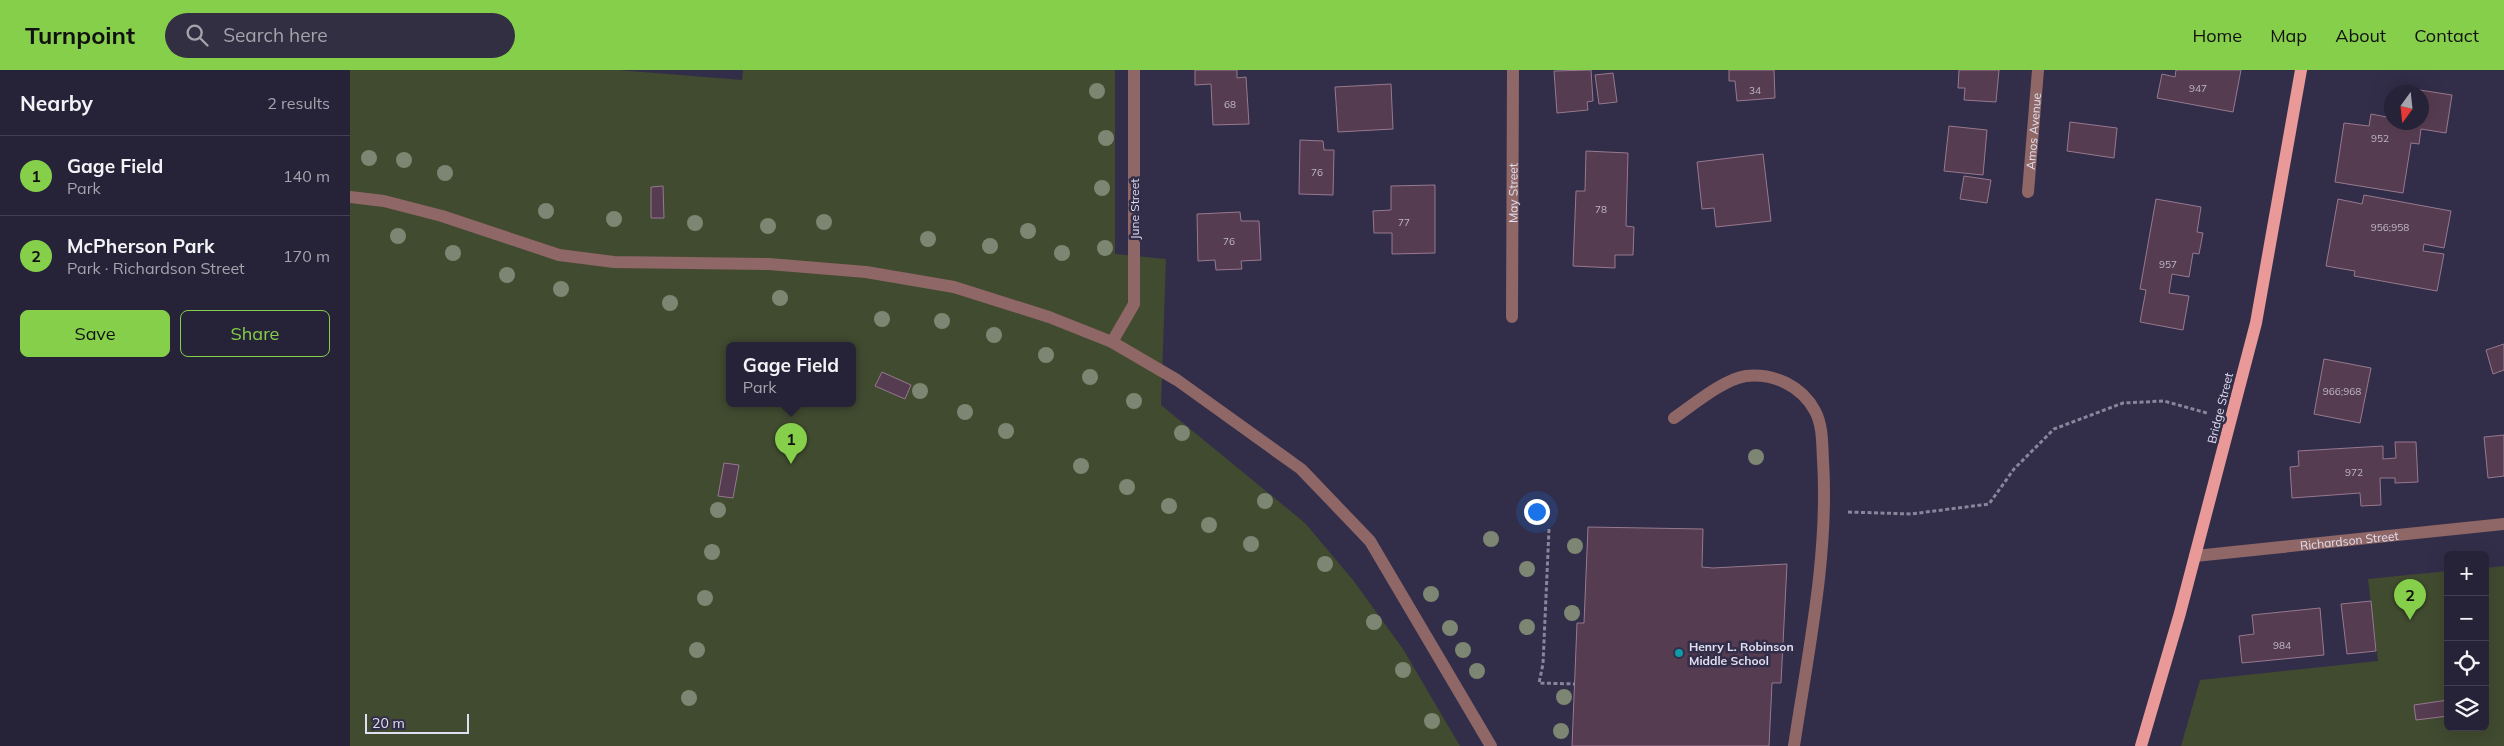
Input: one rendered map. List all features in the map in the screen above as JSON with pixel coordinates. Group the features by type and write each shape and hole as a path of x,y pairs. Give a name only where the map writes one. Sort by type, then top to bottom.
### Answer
{"main road":[{"name":"Bridge Street","path":"2141,746 2232,420 2256,323 2301,70"}],"street":[{"name":"June Street","path":"1112,342 1134,304 1134,70"},
{"name":"May Street","path":"1512,317 1513,70"},
{"name":"Amos Avenue","path":"2028,192 2038,70"},
{"path":"350,197 384,201 442,216 560,255 614,262 769,264 866,272 954,287 1049,317 1112,342 1177,380 1301,469 1370,541 1491,746"},
{"path":"1674,418 1724,385 1744,377 1765,376 1786,382 1804,394 1816,413 1821,434 1825,491 1824,511 1817,592 1794,746"},
{"name":"Richardson Street","path":"2194,556 2504,524"}],"path":[{"path":"1824,511 1911,514 1988,504 2014,469 2054,429 2123,403 2164,401 2232,420"},
{"path":"1550,529 1543,664 1539,683 1575,684"}],"green space":[{"path":"350,70 618,70 742,80 743,70 1115,70 1115,254 1166,259 1161,405 1305,523 1353,580 1403,649 1460,746 350,746"},
{"path":"2504,566 2504,746 2181,746 2200,680 2378,661 2368,579 2444,571 2444,731 2489,731 2489,568"}],"building":[{"path":"1195,70 1237,70 1237,78 1246,77 1249,124 1213,125 1211,84 1195,85"},
{"path":"1591,70 1593,101 1587,102 1588,110 1557,113 1554,71"},
{"path":"1729,70 1774,70 1775,98 1737,101 1735,81 1729,81"},
{"path":"1959,70 1999,70 1996,102 1964,100 1965,88 1958,88"},
{"path":"2176,70 2241,70 2233,112 2157,98 2162,74 2175,77"},
{"path":"1613,73 1617,102 1599,104 1595,75"},
{"path":"1391,84 1393,129 1338,132 1335,87"},
{"path":"2429,91 2452,95 2446,133 2427,130 2429,130"},
{"path":"2371,114 2384,116 2384,130 2421,130 2419,144 2411,143 2403,193 2335,182 2344,123 2369,126"},
{"path":"2070,122 2117,128 2114,158 2067,151"},
{"path":"1949,126 1987,130 1983,175 1944,171"},
{"path":"1300,140 1323,141 1324,150 1334,150 1333,195 1299,194"},
{"path":"1586,151 1628,153 1626,226 1634,227 1633,255 1615,255 1615,268 1573,266 1576,191 1585,191"},
{"path":"1763,154 1771,221 1716,227 1714,208 1702,209 1697,162"},
{"path":"1964,176 1991,180 1987,203 1960,199"},
{"path":"1435,185 1435,253 1392,254 1392,233 1374,233 1373,211 1391,210 1391,186"},
{"path":"663,186 664,218 651,218 651,187"},
{"path":"2364,195 2451,211 2444,248 2424,244 2423,251 2444,254 2437,291 2354,276 2355,271 2326,266 2338,199 2362,204"},
{"path":"2156,199 2201,207 2197,232 2203,233 2199,254 2193,253 2189,277 2172,274 2169,293 2189,296 2183,330 2140,322 2146,290 2140,289"},
{"path":"1240,212 1241,221 1259,221 1261,260 1241,261 1242,269 1216,270 1215,260 1198,261 1197,214"},
{"path":"2504,344 2504,370 2493,374 2486,350"},
{"path":"2324,359 2371,368 2360,423 2314,414"},
{"path":"882,372 911,385 905,399 875,386"},
{"path":"2504,435 2504,476 2488,478 2484,437"},
{"path":"2395,442 2416,442 2418,482 2395,483 2395,478 2380,478 2381,505 2361,506 2360,493 2292,498 2290,467 2299,466 2298,451 2383,446 2383,459 2396,458"},
{"path":"724,463 739,465 733,498 718,496"},
{"name":"Henry L. Robinson Middle School","path":"1588,527 1703,529 1702,567 1787,564 1781,683 1772,683 1769,746 1572,746 1577,623 1584,623"},
{"path":"2371,601 2376,651 2347,654 2341,604"},
{"path":"2320,608 2324,655 2242,663 2239,636 2254,634 2252,615"},
{"path":"2444,701 2444,716 2416,720 2414,705"}],"place":[{"name":"Gage Field","path":"791,464"},
{"name":"McPherson Park","path":"2410,620"},
{"name":"Henry L. Robinson Middle School","path":"1679,653"}]}
